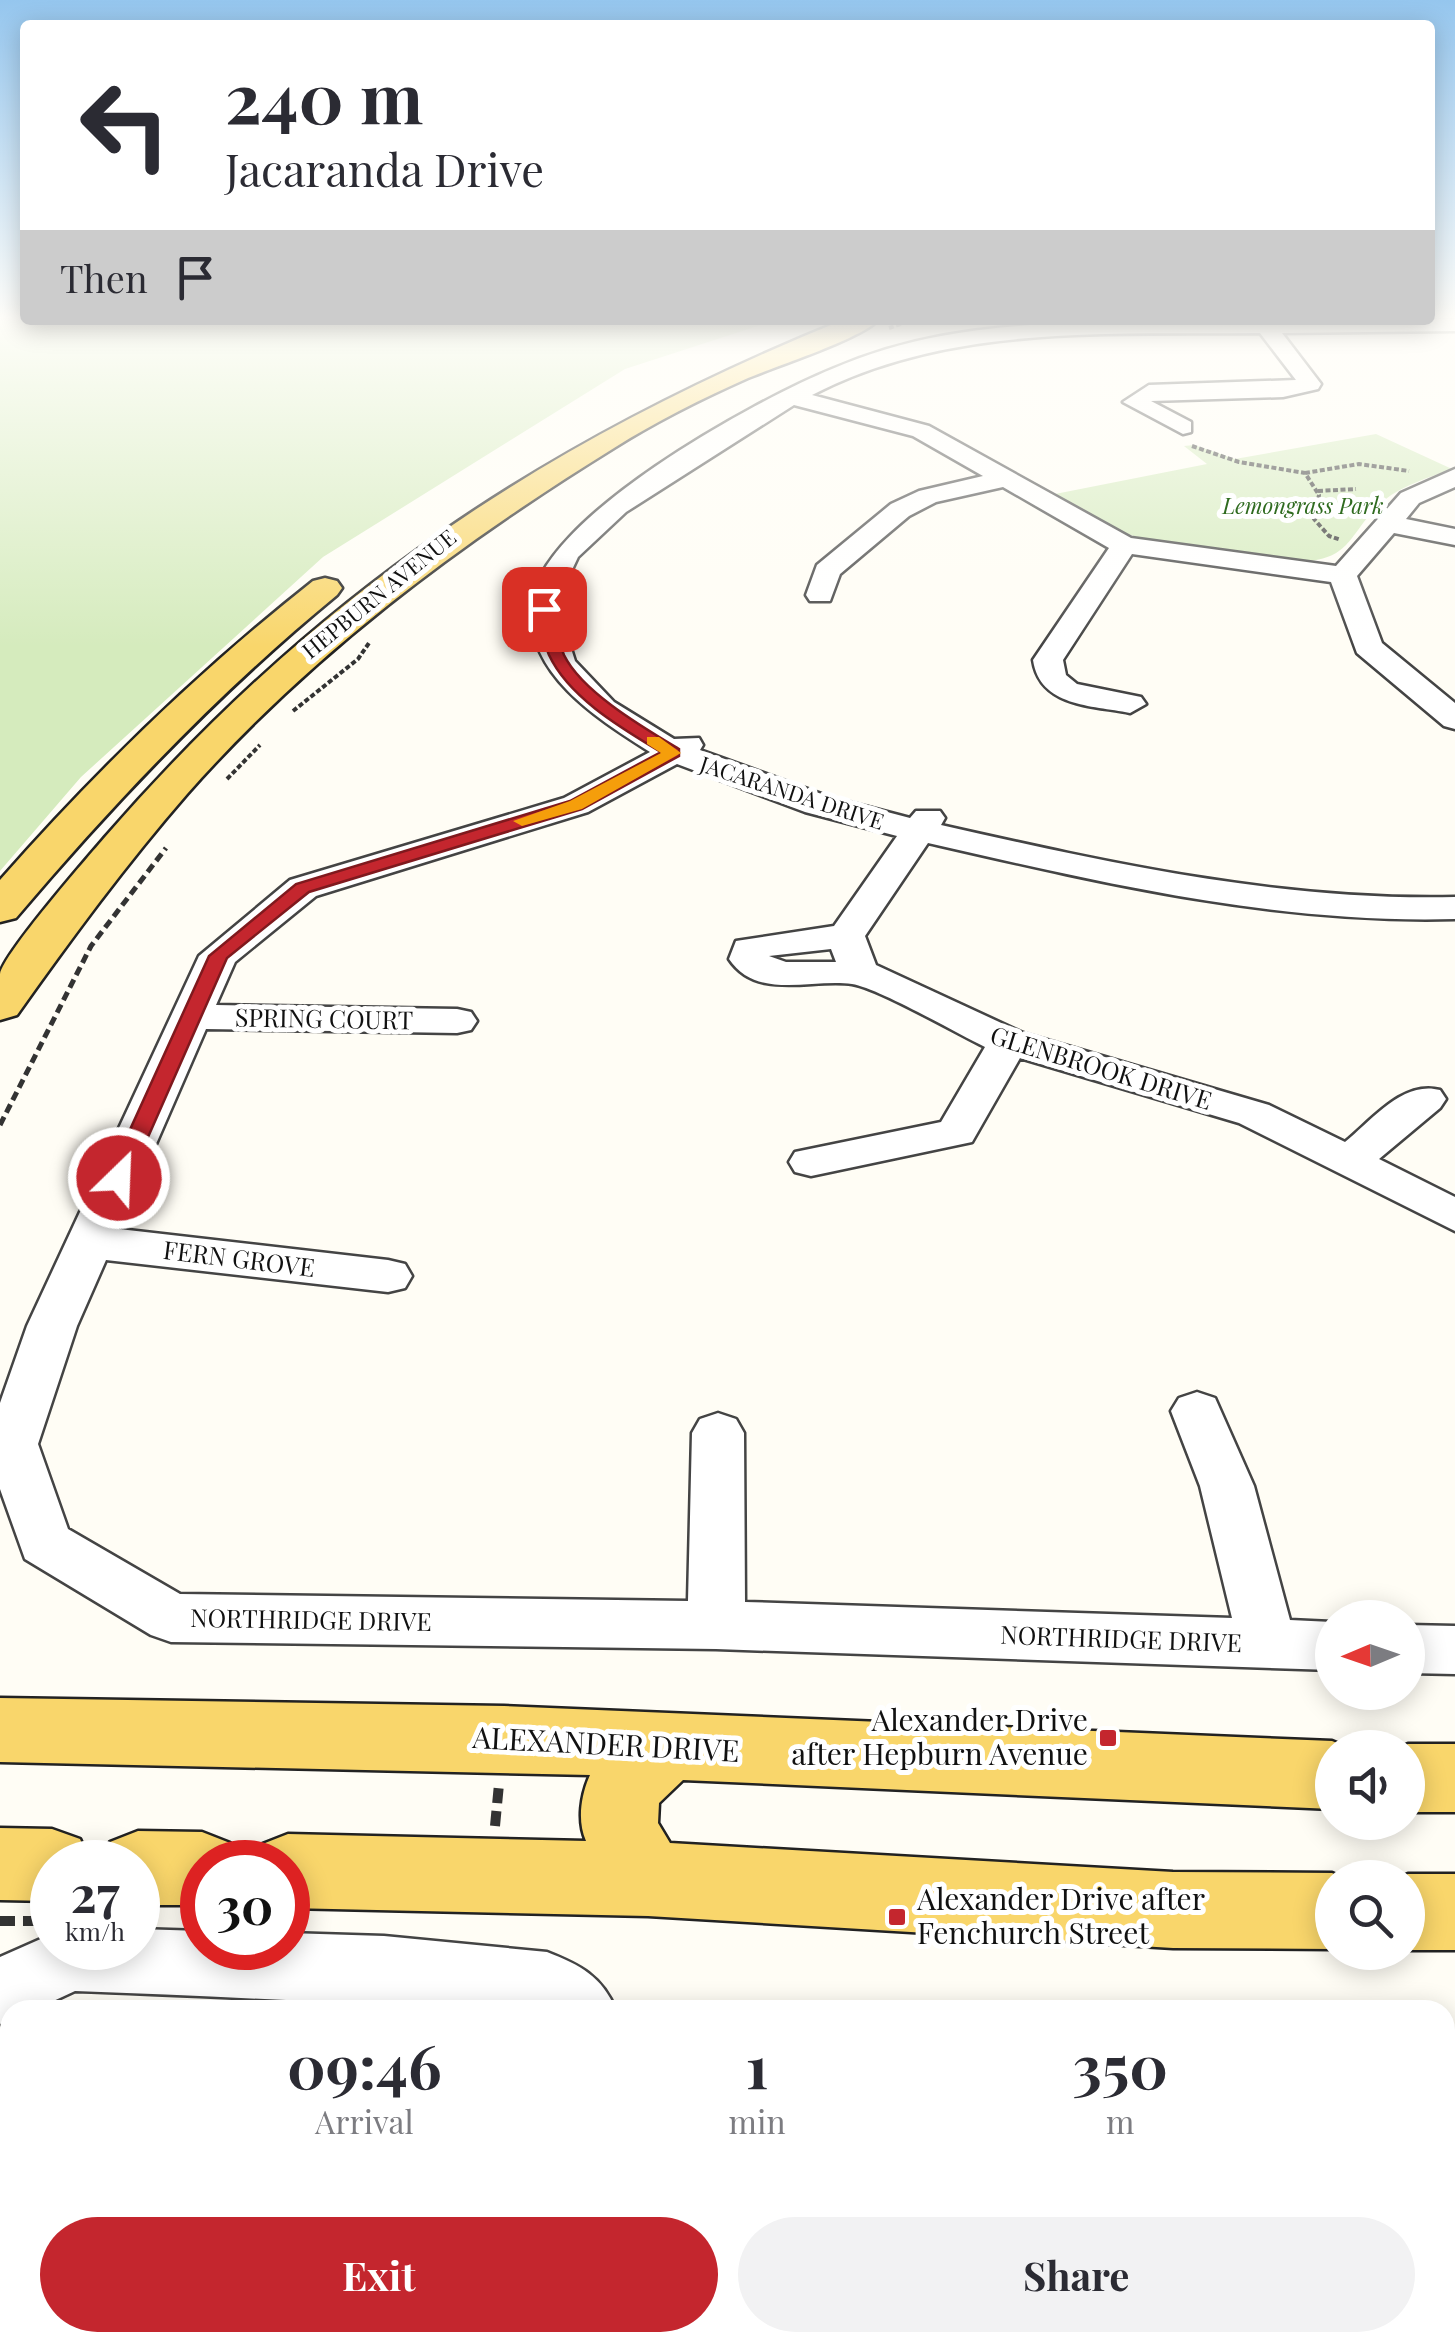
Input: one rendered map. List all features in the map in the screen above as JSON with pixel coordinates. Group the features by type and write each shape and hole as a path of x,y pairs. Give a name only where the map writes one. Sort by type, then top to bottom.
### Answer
{"main road":[{"path":"526,453 577,427"},
{"name":"HEPBURN AVENUE","path":"0,1004 66,913 164,794 280,675 392,579 479,515 625,427"},
{"name":"HEPBURN AVENUE","path":"0,908 155,737 252,647 346,572"},
{"name":"ALEXANDER DRIVE","path":"0,1730 252,1732 1315,1773"},
{"path":"648,1879 619,1829 622,1789 665,1748"},
{"path":"0,1864 30,1865"},
{"path":"310,1871 648,1879 1173,1910 1315,1911"},
{"path":"1425,1912 1455,1912"}],"street":[{"name":"JACARANDA DRIVE","path":"754,427 616,506 567,555 548,590 548,630 569,673 622,721 769,788 1223,894 1356,907 1455,908"},
{"path":"902,427 921,432 1124,544 1343,575"},
{"path":"820,595 826,571 900,510 928,496 1006,478"},
{"path":"1343,575 1410,498 1450,479"},
{"path":"1391,524 1455,537"},
{"path":"1124,544 1048,660 1051,678 1066,691 1130,704"},
{"path":"1343,575 1368,647 1455,718"},
{"name":"NORTHRIDGE DRIVE","path":"680,749 576,805 303,888 218,956 52,1326 12,1444 45,1543 171,1618 716,1625 1315,1645"},
{"name":"JACARANDA DRIVE","path":"923,826 1293,889 1455,894"},
{"name":"GLENBROOK DRIVE","path":"923,826 852,954 1008,1042 1254,1114 1455,1216"},
{"name":"SPRING COURT","path":"191,1016 457,1021"},
{"path":"811,1162 958,1132 1008,1042"},
{"path":"1348,1162 1425,1099"},
{"name":"FERN GROVE","path":"90,1242 388,1276"},
{"path":"1198,1411 1227,1486 1267,1644"},
{"path":"716,1625 718,1433"},
{"path":"1425,1649 1455,1650"},
{"path":"0,1992 72,1959 384,1968 547,1985 568,2000"}],"path":[{"path":"1183,427 1184,442 1200,450 1305,473 1375,465 1450,479"},
{"path":"1305,473 1318,490 1314,519 1321,528 1329,536 1366,548"},
{"path":"1318,490 1356,489"},
{"path":"285,718 358,659 378,630"},
{"path":"224,782 260,744"},
{"path":"0,1125 92,946 175,836"},
{"path":"0,1921 30,1921"}],"green space":[{"path":"0,427 532,427 323,557 81,777 0,871"},
{"name":"Lemongrass Park","path":"1376,434 1452,469 1396,492 1380,504 1339,551 1317,560 1300,562 1158,543 1114,530 1050,495 1207,464 1184,446 1194,445 1235,459"}],"slow traffic":[{"path":"522,821 576,805 673,753 653,741"}],"place":[{"name":"Alexander Drive after Hepburn Avenue","path":"1108,1738"},
{"name":"Alexander Drive after Fenchurch Street","path":"897,1917"}],"route":[{"path":"119,1178 218,956 303,888 576,805 673,753 622,721 569,673 556,654 544,609"}]}
